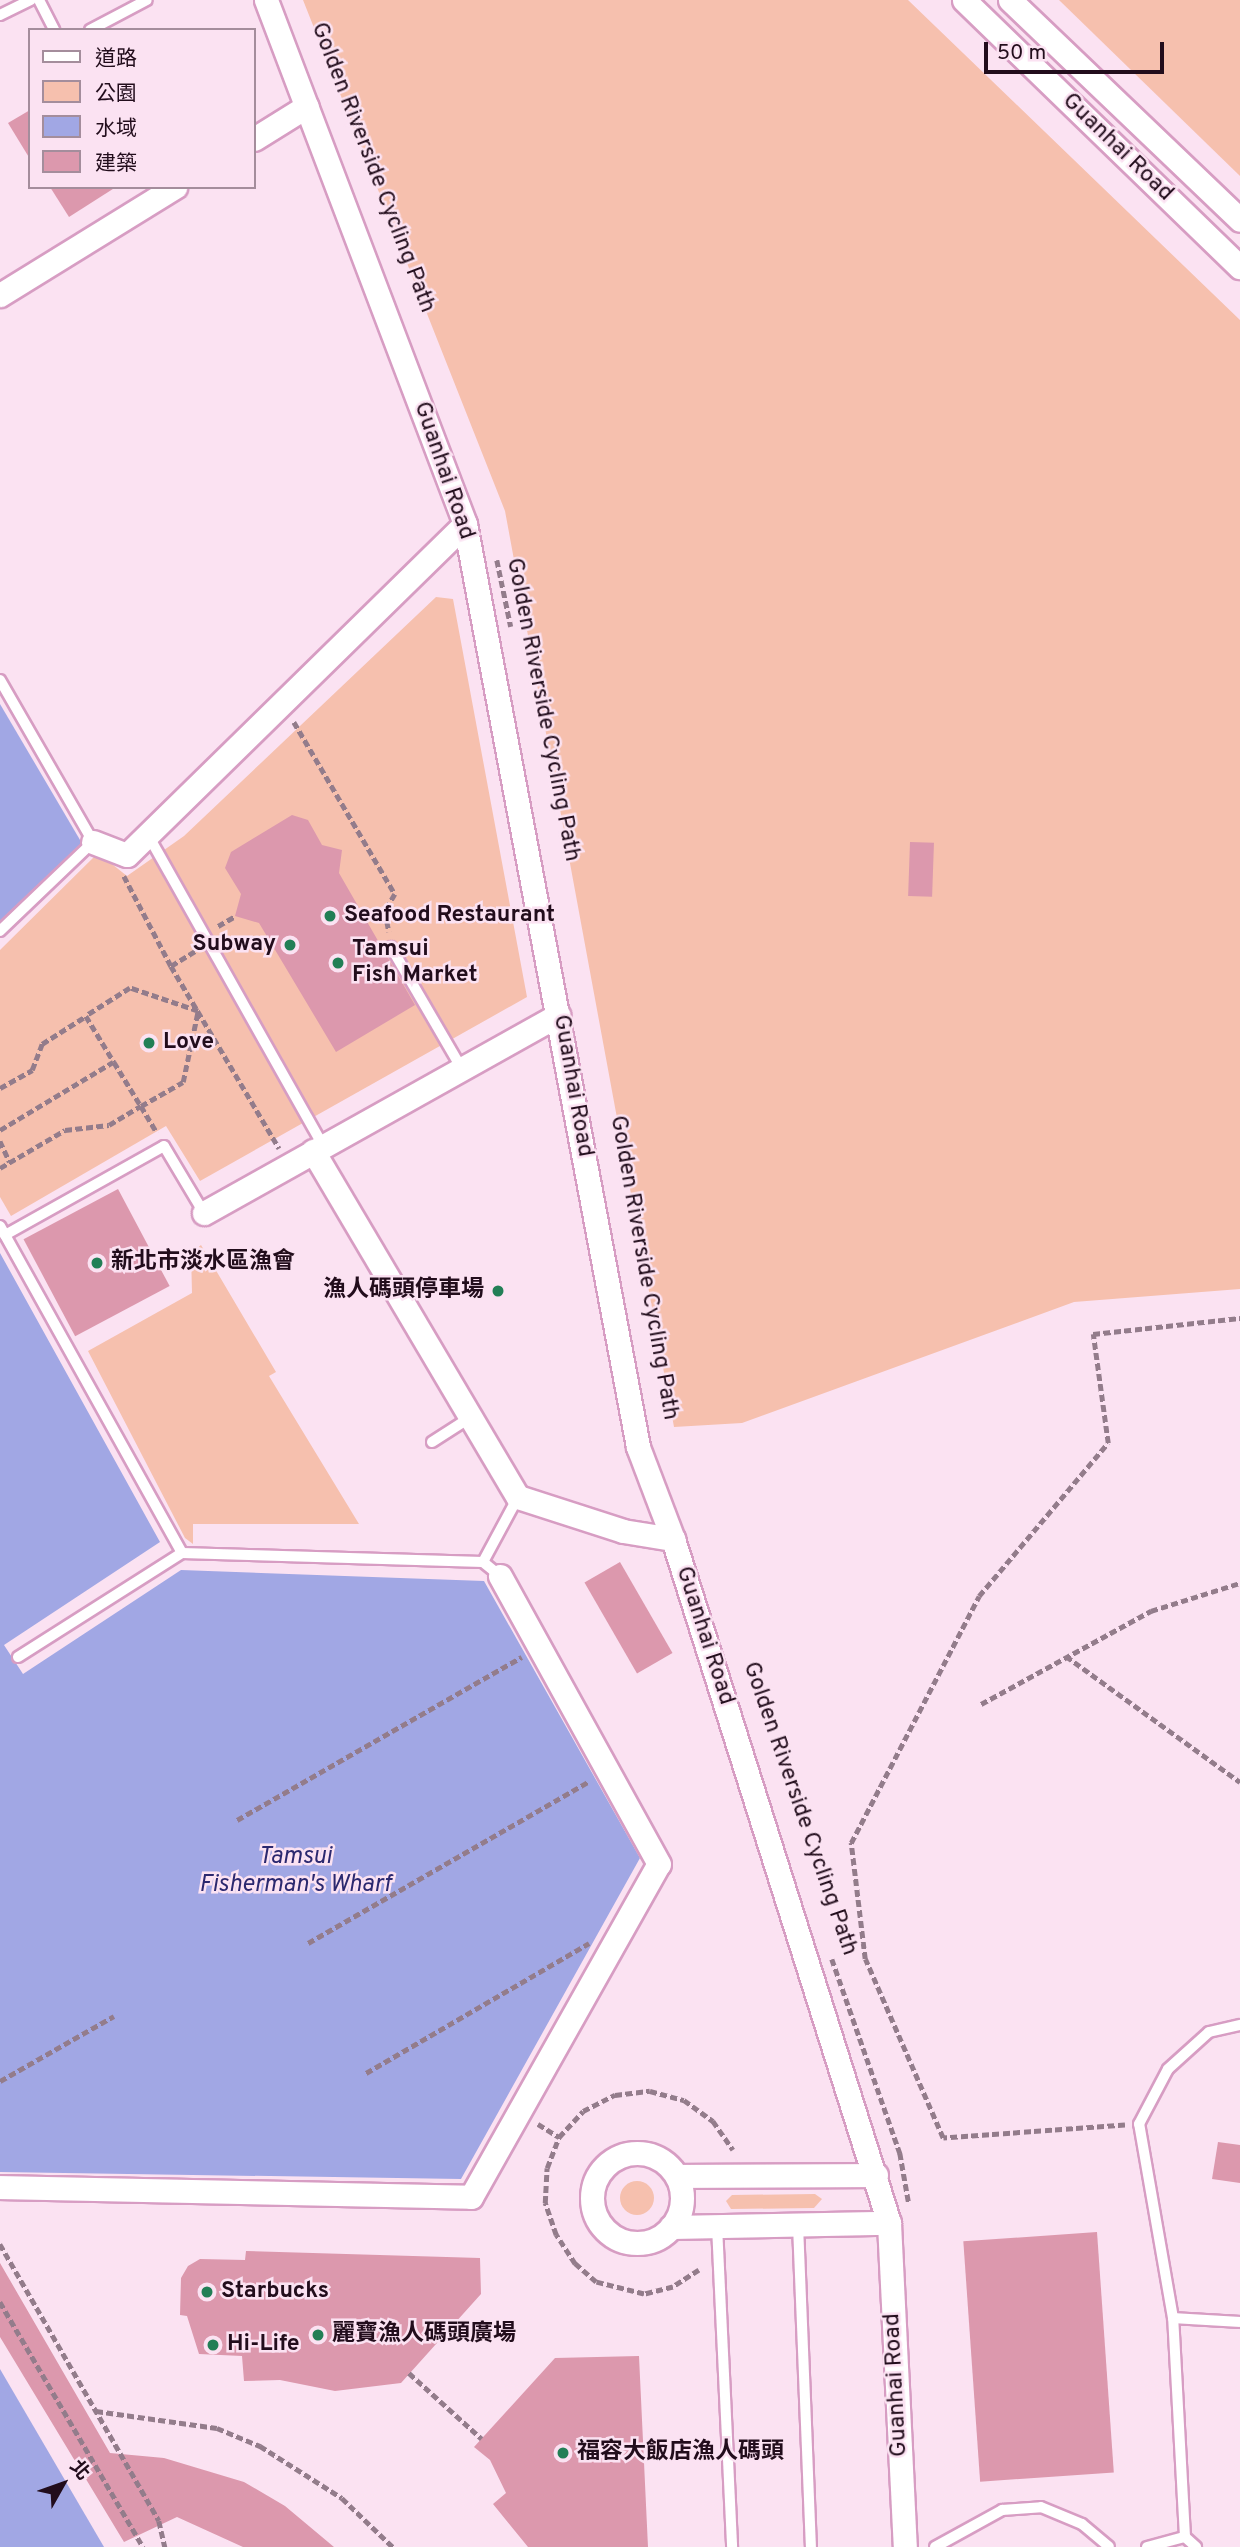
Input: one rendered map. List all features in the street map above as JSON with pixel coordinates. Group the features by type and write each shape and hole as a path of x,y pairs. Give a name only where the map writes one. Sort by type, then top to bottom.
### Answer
{"street":[{"name":"Guanhai Road","path":"266,0 466,524 638,1447 673,1539 889,2223 905,2547"},
{"name":"Guanhai Road","path":"964,0 1240,267"},
{"name":"Guanhai Road","path":"1010,0 1240,220"},
{"path":"256,138 307,106"},
{"path":"0,295 172,189"},
{"path":"93,842 127,855 282,700 466,524"},
{"path":"204,1213 559,1014"},
{"path":"318,1148 468,1419 518,1497 623,1531 673,1539"},
{"path":"0,2187 471,2197 659,1864 491,1569"},
{"path":"628,2153 656,2156 677,2176 681,2206 671,2227 653,2240 623,2241 599,2223 591,2193 603,2167 628,2153"},
{"path":"677,2176 876,2175"},
{"path":"671,2227 889,2223"}],"lane":[{"path":"0,15 31,0"},
{"path":"39,0 53,28"},
{"path":"94,28 147,0"},
{"path":"0,680 93,842 0,931"},
{"path":"148,835 318,1148"},
{"path":"391,947 462,1069"},
{"path":"182,1553 2,1231 164,1146 204,1213"},
{"path":"432,1442 468,1419"},
{"path":"18,1657 182,1553 491,1569 518,1497"},
{"path":"1196,2547 1185,2537 1172,2318 1139,2124 1168,2069 1209,2032 1240,2025"},
{"path":"798,2225 811,2547"},
{"path":"717,2226 732,2547"},
{"path":"1172,2318 1240,2322"},
{"path":"935,2547 1002,2510 1041,2507 1082,2524 1110,2547"},
{"path":"1147,2547 1185,2537"}],"path":[{"name":"Golden Riverside Cycling Path","path":"495,554 512,635"},
{"path":"282,700 395,894 385,911 391,947"},
{"path":"127,855 122,873 171,966 289,1164"},
{"path":"171,966 208,944"},
{"path":"0,1088 32,1070 42,1044 130,988 198,1011"},
{"path":"0,1168 65,1130 109,1125 183,1082 198,1011"},
{"path":"86,1016 164,1146"},
{"path":"0,1130 114,1062"},
{"path":"0,1141 10,1162"},
{"path":"1139,2124 943,2138 865,1959 851,1843 979,1596 1108,1443 1093,1334 1240,1318"},
{"path":"981,1704 1151,1611 1240,1583"},
{"path":"237,1820 525,1655"},
{"path":"1066,1656 1240,1782"},
{"path":"308,1943 595,1778"},
{"path":"366,2073 595,1939"},
{"name":"Golden Riverside Cycling Path","path":"828,1945 900,2153 910,2207"},
{"path":"0,2081 114,2016"},
{"path":"699,2270 673,2287 644,2294 596,2282 575,2264 556,2235 545,2203 547,2168 559,2137 583,2111 615,2095 650,2091 684,2100 713,2121 733,2150"},
{"path":"0,2244 159,2521 164,2547"},
{"path":"0,2302 143,2547"},
{"path":"409,2373 482,2439"},
{"path":"96,2411 217,2428 260,2446 342,2498 393,2547"}],"green space":[{"path":"303,0 908,0 1240,320 1240,1289 1074,1302 742,1423 674,1427 505,511"},
{"path":"1059,0 1240,0 1240,176"},
{"path":"436,597 453,599 527,997 200,1181 166,1126 11,1216 0,1197 0,950 98,853 127,876 184,836"},
{"path":"201,1245 276,1372 269,1376 359,1524 193,1524 193,1544 185,1538 88,1351 192,1293 191,1253"},
{"path":"637,2181 649,2186 654,2198 649,2210 637,2215 625,2210 620,2198 625,2186"},
{"path":"815,2194 822,2199 814,2208 731,2209 726,2201 732,2195"}],"water":[{"path":"0,704 83,845 0,924"},
{"name":"Tamsui Fisherman's Wharf","path":"0,1253 160,1542 4,1645 23,1674 181,1570 484,1581 640,1858 461,2179 0,2172"},
{"path":"0,2369 104,2547 0,2547"}],"building":[{"path":"28,111 28,156 8,123"},
{"path":"51,189 113,189 69,217"},
{"name":"Tamsui Fish Market","path":"292,815 308,820 322,845 342,850 339,873 415,1005 336,1052 259,923 235,916 241,894 225,868 231,852"},
{"path":"910,842 934,843 932,897 908,896"},
{"name":"新北市淡水區漁會","path":"118,1189 170,1286 75,1336 24,1239"},
{"path":"620,1562 672,1653 637,1673 584,1582"},
{"path":"1218,2142 1240,2145 1240,2183 1212,2179"},
{"path":"1097,2232 1114,2472 980,2482 963,2241"},
{"name":"麗寶漁人碼頭廣場","path":"246,2251 480,2258 481,2294 401,2383 335,2391 280,2380 244,2381 242,2356 199,2354 187,2316 180,2315 181,2278 188,2266 200,2259 245,2260"},
{"path":"0,2263 110,2453 164,2458 244,2482 285,2506 334,2547 243,2547 177,2517 124,2542 0,2337"},
{"name":"福容大飯店漁人碼頭","path":"639,2356 648,2547 528,2547 493,2504 506,2493 490,2460 474,2447 555,2358"}],"place":[{"name":"Seafood Restaurant","path":"330,916"},
{"name":"Subway","path":"290,945"},
{"name":"Tamsui Fish Market","path":"338,963"},
{"name":"Love","path":"149,1043"},
{"name":"新北市淡水區漁會","path":"97,1263"},
{"name":"漁人碼頭停車場","path":"498,1291"},
{"name":"Starbucks","path":"207,2292"},
{"name":"麗寶漁人碼頭廣場","path":"318,2335"},
{"name":"Hi-Life","path":"213,2345"},
{"name":"福容大飯店漁人碼頭","path":"563,2453"}]}
